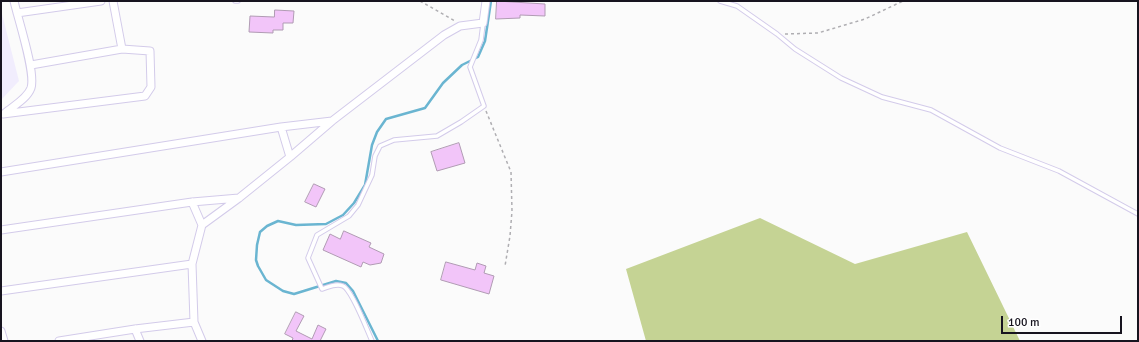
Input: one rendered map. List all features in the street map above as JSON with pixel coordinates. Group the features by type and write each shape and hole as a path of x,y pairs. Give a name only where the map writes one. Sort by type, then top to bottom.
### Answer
{"street":[{"path":"2,114 25,97 31,88 33,79 14,1"},
{"path":"17,13 101,1"},
{"path":"113,1 122,49"},
{"path":"202,225 239,198 332,121 444,35 460,26 483,23 486,1"},
{"path":"2,114 145,96 151,87 150,51 122,49 30,65"},
{"path":"1,172 281,127 332,121"},
{"path":"281,127 290,157"},
{"path":"1,230 192,202 239,198"},
{"path":"192,202 202,225 192,264 194,322 202,341"},
{"path":"1,292 192,264"},
{"path":"59,341 135,329 194,322"},
{"path":"135,329 140,341"},
{"path":"1,331 4,341"}],"lane":[{"path":"720,1 738,6 795,49 842,78 882,97 931,110 1000,148 1059,171 1138,214"},
{"path":"372,341 350,293 344,286 335,285 322,289 308,258 317,235 349,216 358,205 372,175 375,156 380,146 394,140 437,136 462,122 484,106 470,67 481,40 483,23"}],"path":[{"path":"420,1 456,21 460,26"},
{"path":"777,34 818,33 865,19 903,1"},
{"path":"484,106 511,172 512,211 505,266"}],"shaded area":[{"path":"1,10 19,81 1,100"}],"green space":[{"path":"760,218 855,264 967,232 1020,341 646,341 626,269"}],"building":[{"path":"497,1 545,4 545,16 520,15 520,18 496,19"},
{"path":"275,10 294,11 293,23 283,23 283,30 273,30 273,33 249,32 250,16 274,17"},
{"path":"459,143 465,163 437,171 431,152"},
{"path":"314,184 325,189 316,207 305,202"},
{"path":"344,231 371,243 369,247 384,254 381,263 370,265 363,262 361,267 323,250 330,234 340,239"},
{"path":"446,262 475,270 477,263 486,266 484,273 494,276 489,294 441,280"},
{"path":"296,312 304,316 296,331 312,339 318,325 326,329 320,341 292,341 293,338 285,334"}],"waterway":[{"path":"378,341 353,291 346,283 336,281 294,294 283,291 266,280 256,260 260,232 267,226 278,221 296,225 326,224 343,215 354,203 365,185 372,145 377,132 386,119 425,108 443,83 462,65 478,57 485,41 491,1"}]}
